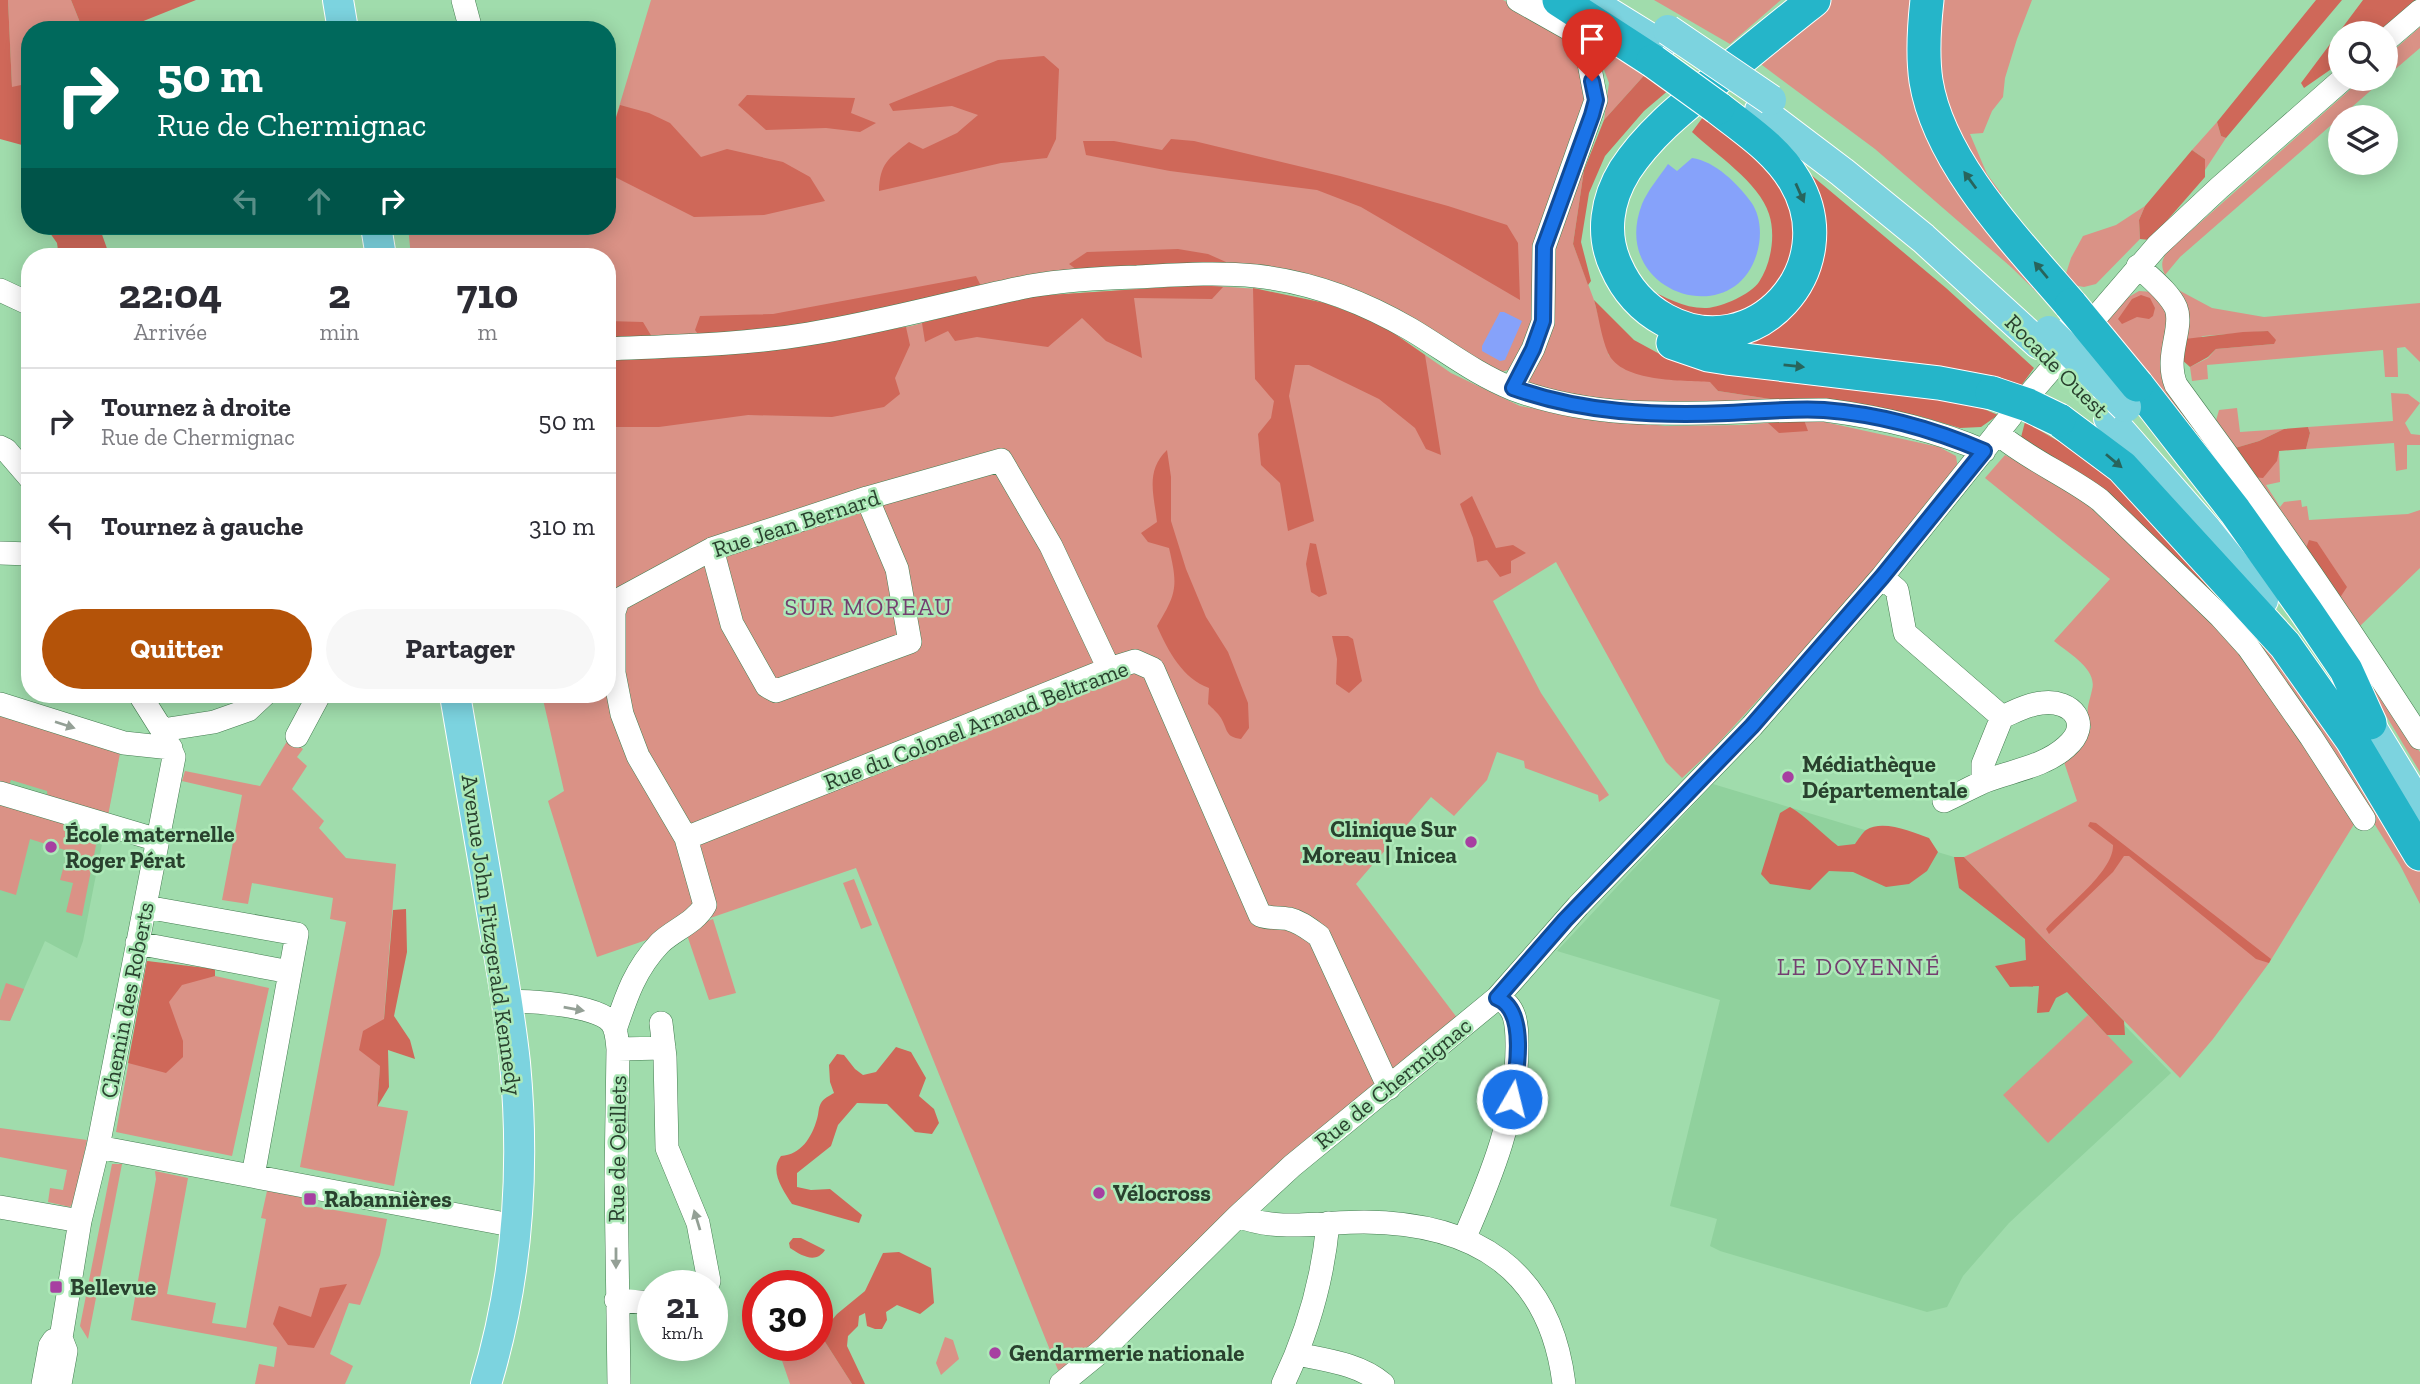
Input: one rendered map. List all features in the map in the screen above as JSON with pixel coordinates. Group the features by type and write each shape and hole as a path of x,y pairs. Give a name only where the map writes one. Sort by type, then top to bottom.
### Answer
{"highway":[{"path":"1559,0 1661,45 1763,117 1783,164 1794,180 1807,211 1810,237 1800,276 1788,297 1775,310 1747,327 1714,333 1696,332 1676,326 1653,313 1636,298 1622,279 1612,257 1607,236 1607,217 1618,183 1650,138 1674,114 1728,69 1814,0"},
{"path":"1792,0 1675,92 1616,157 1597,197 1592,222 1593,241 1600,268 1613,292 1635,319 1653,333 1689,350 1727,358 1938,383 1996,423 2028,405 2059,420 2122,467 2285,645 2351,740 2420,854"},
{"path":"1927,0 1923,50 1926,82 1944,140 1999,219 2082,313 2124,403 2235,511 2346,670 2370,723"}],"main road":[{"path":"338,0 342,21"},
{"path":"1588,0 1661,45"},
{"path":"1619,0 1661,45"},
{"name":"Rocade Ouest","path":"1763,117 1842,172 2124,403 2207,530 2309,659 2362,736 2420,837"},
{"name":"Avenue John Fitzgerald Kennedy","path":"456,703 507,1002 515,1063 518,1116 516,1226 511,1269 499,1336 486,1384"},
{"path":"2370,723 2420,807"}],"street":[{"path":"463,0 469,21"},
{"path":"1513,388 1533,349 1543,321 1544,247 1596,100 1588,63 1573,31 1518,0"},
{"path":"2398,30 2420,11"},
{"path":"2028,396 2082,313 2138,266 2219,188 2329,91"},
{"path":"2138,266 2175,307 2177,321 2171,364 2176,385 2268,510 2420,738"},
{"path":"616,349 727,343 807,334 1034,286 1096,279 1227,274 1298,283 1358,302 1412,331 1487,378 1562,403 1638,414 1792,410 1853,414 1927,430 1996,423 2028,457 2100,500 2234,630 2263,666 2364,819"},
{"path":"0,290 21,300"},
{"name":"Rue de Chermignac","path":"1061,1384 1105,1348 1292,1166 1497,998 1588,895 1752,726 1882,577 1996,423"},
{"path":"0,446 21,468"},
{"name":"Rue Jean Bernard","path":"616,606 618,600 712,549 867,498 1001,460 1051,546 1109,669"},
{"path":"712,549 732,624 766,686 776,691 910,642 897,569 867,498"},
{"path":"0,553 21,554"},
{"path":"1882,577 1897,590 1905,633 2001,717"},
{"name":"Rue du Colonel Arnaud Beltrame","path":"686,838 1135,661 1153,669 1260,915 1302,923 1319,936 1389,1088"},
{"name":"Rue Jean Bernard","path":"616,683 622,714 638,756 686,838 705,905 699,915 661,943 633,977 616,1040"},
{"path":"1944,801 1983,782 2057,754 2068,746 2079,728 2076,714 2053,702 2035,704 2001,717 1983,764 1983,782"},
{"path":"145,703 167,739"},
{"path":"0,704 124,743 167,739 248,710 255,703"},
{"path":"297,736 314,703"},
{"name":"Chemin des Roberts","path":"61,1338 80,1220 98,1147 174,757 167,739"},
{"path":"0,793 158,840"},
{"path":"146,907 297,934 253,1176"},
{"path":"137,943 290,972"},
{"path":"1464,1239 1499,1153 1516,1079 1515,1017 1506,1001 1497,998"},
{"path":"507,1002 524,1000 600,1015 611,1022 616,1040 664,1048"},
{"path":"661,1023 667,1148 698,1223 707,1270"},
{"name":"Rue de Oeillets","path":"616,1040 616,1300 619,1384"},
{"path":"98,1147 516,1226"},
{"path":"0,1207 80,1220"},
{"path":"1238,1216 1271,1224 1401,1224 1464,1239 1501,1259 1538,1300 1558,1345 1564,1384"},
{"path":"1283,1384 1297,1354 1313,1302 1328,1223"},
{"path":"616,1300 637,1302"},
{"path":"43,1384 50,1346 54,1340 61,1338 66,1351 60,1384"},
{"path":"1297,1354 1366,1372 1383,1384"}],"shaded area":[{"path":"0,0 8,0 12,87 21,85 21,145 0,139"},
{"path":"8,0 71,0 79,21 21,21 21,86 12,88"},
{"path":"71,0 196,0 144,21 79,21"},
{"path":"651,0 1503,0 1549,25 1569,43 1583,65 1587,98 1535,326 1511,369 1502,372 1491,371 1398,316 1201,270 826,326 616,344 616,248 410,248 409,235 616,235 616,117"},
{"path":"1654,0 1781,0 1730,44"},
{"path":"1832,0 1920,0 1916,54 2068,323 2011,267 1875,149 1762,65 1759,60"},
{"path":"1935,0 2032,0 2005,78 2003,97 1992,111 1983,133 1970,134 1987,174 2001,193 1996,201 1935,87"},
{"path":"2316,0 2342,0 2226,138 2221,136 2217,122"},
{"path":"2363,0 2417,0 2393,21 2347,21"},
{"path":"2420,27 2420,48 2398,67 2398,46"},
{"path":"1593,40 1649,70 1604,120 1609,83"},
{"path":"2328,47 2328,71 2304,88 2301,83"},
{"path":"1044,56 1059,69 1056,139 1047,158 1001,163 879,191 886,162 909,142 923,149 957,133 978,115 952,106 893,111 889,104 998,60"},
{"path":"1649,70 1670,89 1644,111 1605,156 1589,193 1581,242 1591,281 1588,285 1573,244 1584,170 1604,120"},
{"path":"2348,91 2370,91 2354,105 2333,105"},
{"path":"747,95 855,98 851,113 876,123 860,132 826,128 766,130 738,105"},
{"path":"620,105 649,113 670,123 701,157 727,149 783,162 810,177 825,201 764,215 694,217 616,178 616,118"},
{"path":"2328,109 2328,128 2180,257 2165,275 2162,264 2167,252"},
{"path":"1706,113 1771,168 1797,218 1792,268 1757,312 1688,321 1646,288 1691,307 1707,308 1728,302 1750,291 1759,282 1767,267 1772,240 1769,214 1756,191 1692,132"},
{"path":"2217,122 2221,136 2226,138 2205,170 2205,159 2192,150"},
{"path":"1171,139 1194,141 1340,176 1507,225 1518,243 1520,300 1361,207 1317,190 1170,171 1086,155 1083,141 1114,141 1162,150"},
{"path":"2192,150 2205,159 2205,177 2150,240 2140,239 2139,220 2145,206"},
{"path":"1804,169 1946,288 2034,368 2015,394 1735,354 1735,338 1782,314"},
{"path":"1584,170 1573,244 1594,300 1609,356 1711,382 1718,391 1796,403 1588,403 1528,383 1549,256 1564,209"},
{"path":"2145,206 2139,220 2140,239 2096,284 2084,287 2063,283 2071,258 2083,236 2116,225"},
{"path":"51,235 102,235 107,248 58,248"},
{"path":"1178,249 1208,254 1226,262 1225,268 1084,275 1069,264 1087,252"},
{"path":"976,276 981,286 934,302 703,341 695,330 700,316 773,314"},
{"path":"1200,285 1258,289 1379,323 1451,373 1520,406 1665,426 1743,425 1811,419 1939,447 1956,456 1958,469 1896,549 1711,751 1682,778 1666,762 1556,562 1493,601 1541,693 1609,795 1599,802 1598,795 1525,768 1524,761 1497,752 1487,780 1454,816 1431,797 1356,884 1458,1019 1069,1367 1058,1370 856,868 597,957 548,801 564,791 544,703 616,703 616,360 798,344 911,326 1020,297"},
{"path":"1200,285 1223,287 1212,299 1134,298 1142,358 1106,341 1082,318 1048,347 977,337 955,341 948,331 925,342 922,323 1020,297"},
{"path":"2171,286 2212,308 2264,317 2420,303 2420,362 2405,347 2397,348 2398,377 2385,377 2383,350 2207,365 2208,379 2192,381 2190,367 2208,358 2216,349 2274,344 2268,331 2203,336 2185,345"},
{"path":"1253,288 1325,303 1379,323 1425,355 1441,455 1426,449 1415,428 1379,399 1309,365 1295,365 1289,396 1314,521 1288,531 1280,483 1261,465 1258,434 1271,418 1274,401 1255,379"},
{"path":"2139,291 2153,292 2169,310 2165,375 2297,563 2420,752 2420,772 2367,684 2100,328 2120,302"},
{"path":"2141,295 2150,298 2155,308 2153,316 2149,319 2137,317 2122,324 2118,319 2132,299"},
{"path":"1594,300 1634,340 1667,358 1871,387 1974,405 1998,415 1981,427 1960,428 1919,416 1863,407 1796,403 1718,391 1710,382 1639,375 1615,363 1608,353"},
{"path":"616,321 643,322 652,337 616,343"},
{"path":"906,327 910,345 895,378 900,394 884,407 832,417 748,415 659,427 616,427 616,360 798,344"},
{"path":"2268,331 2276,340 2274,344 2216,349 2190,367 2181,359 2185,339"},
{"path":"2391,393 2408,394 2420,403 2405,423 2411,434 2420,435 2420,445 2407,445 2407,469 2396,471 2394,443 2306,449 2310,433 2308,427 2393,421"},
{"path":"2237,408 2240,432 2284,429 2259,441 2235,448 2215,424 2219,410"},
{"path":"1804,420 1808,431 1779,433 1768,423"},
{"path":"2025,422 2080,454 2126,489 2212,590 2020,441"},
{"path":"2308,427 2310,433 2306,449 2279,451 2277,461 2263,478 2252,477 2235,448 2259,441 2284,429"},
{"path":"1167,450 1171,477 1171,521 1186,569 1206,617 1228,652 1248,703 1249,728 1241,739 1232,737 1228,732 1220,716 1208,704 1209,688 1184,671 1171,654 1157,626 1172,597 1174,572 1169,548 1148,542 1141,533 1157,522 1153,475 1160,458"},
{"path":"2279,450 2280,482 2266,485 2280,507 2284,502 2301,500 2302,507 2307,506 2309,520 2408,514 2420,510 2420,568 2359,627 2252,477"},
{"path":"2005,455 2073,491 2240,648 2356,821 2269,963 2213,1039 2180,1078 1964,857 2077,801 2064,762 2083,746 2091,727 2088,708 2093,682 2086,668 2054,641 2110,579 1985,478"},
{"path":"1472,496 1496,548 1513,545 1526,553 1511,561 1511,573 1500,577 1487,560 1477,562 1473,538 1460,504"},
{"path":"2309,540 2317,542 2347,587 2339,599 2305,551"},
{"path":"1310,543 1316,544 1327,594 1319,597 1311,592 1306,564"},
{"path":"2172,558 2208,587 2216,585 2321,710 2420,867 2420,904 2400,865 2314,727"},
{"path":"1332,636 1348,636 1353,639 1362,681 1349,693 1336,684 1337,659"},
{"name":"École maternelle Roger Pérat","path":"0,716 120,753 83,941 77,958 45,941 10,1021 0,1020"},
{"path":"0,716 120,753 107,821 48,801 47,791 11,780 8,788 0,788"},
{"path":"289,738 303,749 297,757 307,766 292,789 324,821 319,828 346,858 396,864 377,1106 408,1111 394,1186 300,1167 346,922 330,919 333,898 252,883 248,904 222,900 242,795 182,781 185,771 260,786"},
{"path":"1713,784 1964,860 2171,1073 2009,1223 1963,1276 1947,1307 1927,1312 1720,1251 1710,1246 1717,1219 1670,1206 1720,1000 1557,951"},
{"path":"0,802 99,830 82,916 66,912 73,883 60,880 68,851 30,839 16,895 0,890"},
{"path":"1790,807 1838,846 1855,844 1865,831 1873,827 1889,826 1929,838 1938,852 1927,871 1909,884 1886,887 1853,872 1829,871 1810,890 1770,884 1761,874 1780,813"},
{"path":"2090,822 2096,823 2271,959 2269,963 2256,959 2129,856 2124,856 2113,872 2049,934 2046,929 2097,878 2111,856 2113,845 2088,826"},
{"path":"1954,857 1964,857 2124,1021 2125,1035 2107,1035 2067,992 2056,998 2049,1012 2037,1013 2039,986 2010,987 1995,966 2026,960 2025,939 1959,888"},
{"path":"854,879 872,925 861,929 843,883"},
{"path":"406,909 407,952 394,1016 410,1040 415,1059 388,1050 389,1087 377,1107 380,1066 359,1050 363,1031 384,1019 393,910"},
{"path":"713,919 736,993 709,1000 685,929"},
{"path":"147,961 269,988 232,1156 116,1132"},
{"path":"147,961 215,969 215,976 182,985 169,1002 183,1041 183,1057 166,1073 128,1063"},
{"path":"6,983 24,989 10,1021 0,1020 0,1000"},
{"path":"2088,1015 2133,1062 2048,1143 2003,1095"},
{"path":"896,1047 911,1052 926,1078 919,1096 934,1109 939,1123 932,1134 915,1132 887,1104 857,1103 838,1125 831,1146 797,1173 797,1187 811,1190 830,1189 862,1215 859,1223 792,1204 779,1180 776,1168 781,1156 800,1149 805,1144 815,1126 821,1103 834,1093 829,1065 837,1054 844,1055 863,1075 876,1072"},
{"path":"0,1128 87,1140 75,1200 70,1207 48,1202 50,1188 63,1190 67,1170 0,1157"},
{"path":"112,1164 122,1164 88,1339 80,1326"},
{"path":"155,1171 188,1178 167,1294 216,1303 212,1323 246,1328 266,1219 261,1218 267,1191 313,1199 311,1206 387,1219 380,1255 360,1305 349,1303 330,1354 353,1366 345,1384 255,1384 259,1364 274,1367 277,1347 131,1320 156,1179"},
{"path":"793,1238 801,1238 825,1250 817,1257 804,1256 790,1248 789,1243"},
{"path":"899,1252 931,1268 934,1303 920,1314 897,1305 886,1312 887,1320 882,1329 867,1326 865,1313 859,1316 858,1326 848,1336 847,1346 865,1384 852,1384 833,1354 833,1319 865,1291 883,1253"},
{"path":"347,1284 314,1348 288,1345 273,1324 279,1306 311,1317 320,1288"},
{"path":"945,1337 953,1340 959,1359 941,1375 936,1363"},
{"path":"833,1354 852,1384 790,1384 782,1361 833,1361"}],"water":[{"path":"1692,158 1717,168 1733,181 1757,213 1760,226 1757,253 1744,278 1725,292 1702,296 1678,292 1657,280 1642,260 1636,235 1642,204 1668,164 1677,171"},
{"path":"1500,312 1522,321 1505,360 1500,361 1482,351 1482,346"}],"place":[{"name":"Médiathèque Départementale","path":"1788,777"},
{"name":"Clinique Sur Moreau | Inicea","path":"1471,842"},
{"name":"École maternelle Roger Pérat","path":"51,847"},
{"name":"Vélocross","path":"1099,1193"},
{"name":"Rabannières","path":"310,1199"},
{"name":"Bellevue","path":"56,1287"},
{"name":"Gendarmerie nationale","path":"995,1353"}],"district":[{"name":"SUR MOREAU","path":"869,607"},
{"name":"LE DOYENNÉ","path":"1859,967"}],"route":[{"path":"1512,1099 1516,1079 1517,1030 1511,1008 1506,1001 1497,998 1565,920 1752,726 1882,577 1984,451 1927,430 1825,410 1638,414 1562,403 1513,388 1533,349 1543,321 1544,247 1592,115 1596,100 1592,81"}]}
